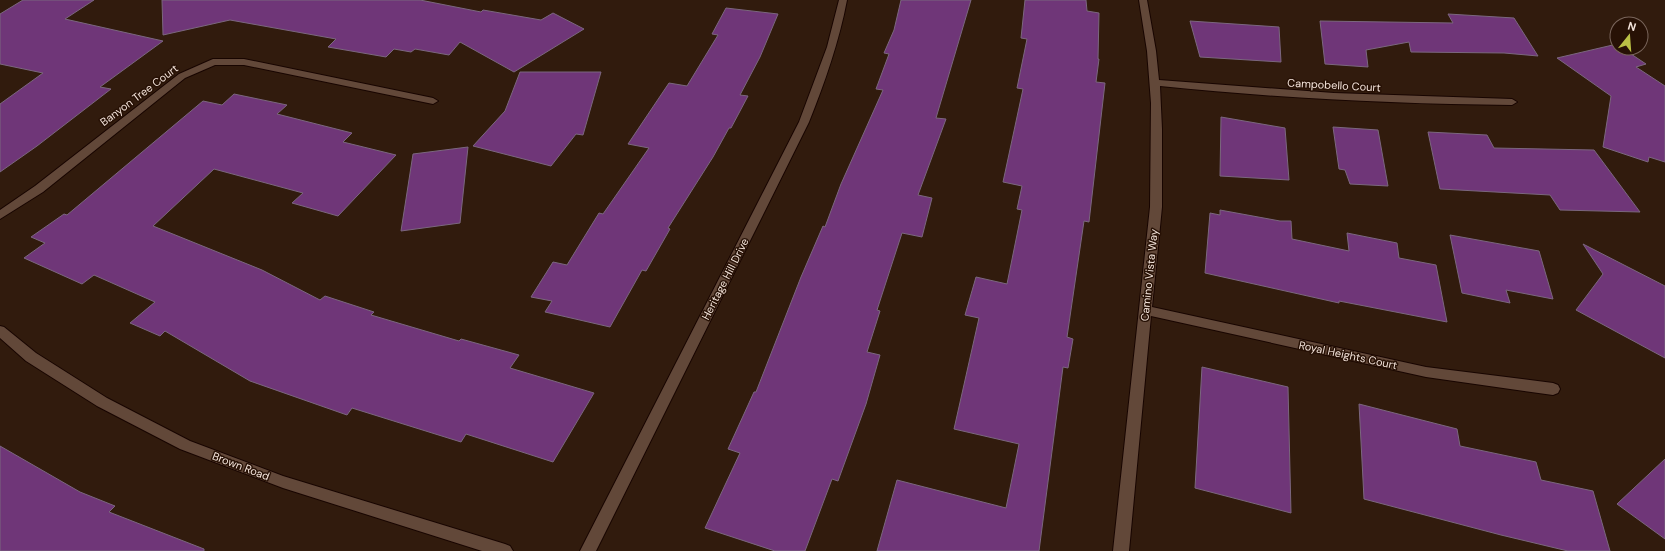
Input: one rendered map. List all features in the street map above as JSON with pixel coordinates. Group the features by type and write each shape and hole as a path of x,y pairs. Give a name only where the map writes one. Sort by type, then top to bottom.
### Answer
{"street":[{"name":"Heritage Hill Drive","path":"588,551 804,122 823,76 839,22 843,0"},
{"name":"Camino Vista Way","path":"1121,551 1156,207 1158,159 1156,83 1149,26 1143,0"},
{"name":"Banyon Tree Court","path":"0,215 40,189 182,76 213,62 244,62 433,101"},
{"name":"Campobello Court","path":"1156,83 1325,98 1435,102 1512,102"},
{"name":"Royal Heights Court","path":"1145,310 1426,372 1553,389"},
{"name":"Brown Road","path":"0,331 30,356 102,402 186,445 283,482 505,551"}],"building":[{"path":"23,0 94,0 65,19 163,41 100,87 111,89 37,146 0,172 0,104 43,73 0,64 0,14"},
{"path":"162,0 420,0 481,12 483,10 541,20 553,13 584,29 514,72 460,42 449,55 415,49 411,52 394,49 386,57 328,47 336,39 230,20 163,35"},
{"path":"901,0 971,0 936,118 946,119 918,195 932,198 922,237 902,233 877,310 880,311 867,352 880,355 866,404 838,481 832,479 805,551 775,551 705,528 740,453 728,449 754,392 756,392 801,277 823,226 825,227 841,184 883,90 876,89 889,54 884,53 894,30"},
{"path":"1025,0 1086,0 1087,11 1099,13 1099,59 1096,82 1105,83 1089,222 1084,221 1067,337 1073,339 1068,368 1063,367 1039,551 877,551 897,480 1006,508 1019,444 954,429 979,318 965,315 976,277 1007,284 1022,210 1017,209 1022,186 1003,182 1023,89 1017,88 1027,39 1021,38"},
{"path":"726,8 778,14 760,57 740,95 748,96 731,128 729,128 713,157 668,228 670,229 646,271 642,270 610,327 545,312 552,301 531,297 553,262 567,265 599,213 603,214 649,148 628,144 669,83 687,86 718,35 712,34"},
{"path":"1448,14 1514,18 1538,56 1504,53 1411,52 1409,42 1366,50 1368,67 1325,64 1320,21 1453,23"},
{"path":"1190,21 1279,27 1281,62 1200,57"},
{"path":"1609,46 1609,56 1634,56 1646,64 1636,67 1665,86 1665,162 1649,157 1648,162 1603,147 1611,96 1557,58"},
{"path":"520,72 601,72 583,135 576,134 551,166 473,146 505,111"},
{"path":"234,94 287,105 277,114 352,133 343,142 396,155 338,216 292,203 303,193 214,169 153,226 262,270 320,300 325,296 374,312 371,315 459,341 461,339 519,355 510,368 594,393 553,462 466,434 461,442 352,408 347,415 250,381 165,331 160,336 130,323 155,302 94,275 82,284 24,258 45,243 31,237 64,214 67,215 203,101 222,105"},
{"path":"1221,117 1285,128 1289,180 1220,176"},
{"path":"1333,127 1378,130 1388,186 1350,184 1345,170 1339,169"},
{"path":"1428,132 1487,135 1494,148 1594,150 1640,212 1560,210 1550,195 1440,189"},
{"path":"468,147 460,223 401,231 413,154"},
{"path":"1220,210 1280,221 1291,221 1292,239 1349,251 1347,233 1397,243 1399,258 1436,265 1447,322 1339,301 1339,303 1205,273 1210,213 1220,215"},
{"path":"1450,235 1539,251 1553,299 1506,290 1510,303 1462,293"},
{"path":"1583,244 1665,286 1665,358 1576,310 1603,274"},
{"path":"1202,367 1288,387 1291,513 1195,488"},
{"path":"1359,404 1457,429 1460,446 1536,462 1541,480 1593,491 1610,551 1568,551 1364,499"},
{"path":"0,446 80,492 115,506 109,512 204,549 204,551 0,551"},
{"path":"1665,459 1665,539 1617,504"}]}
